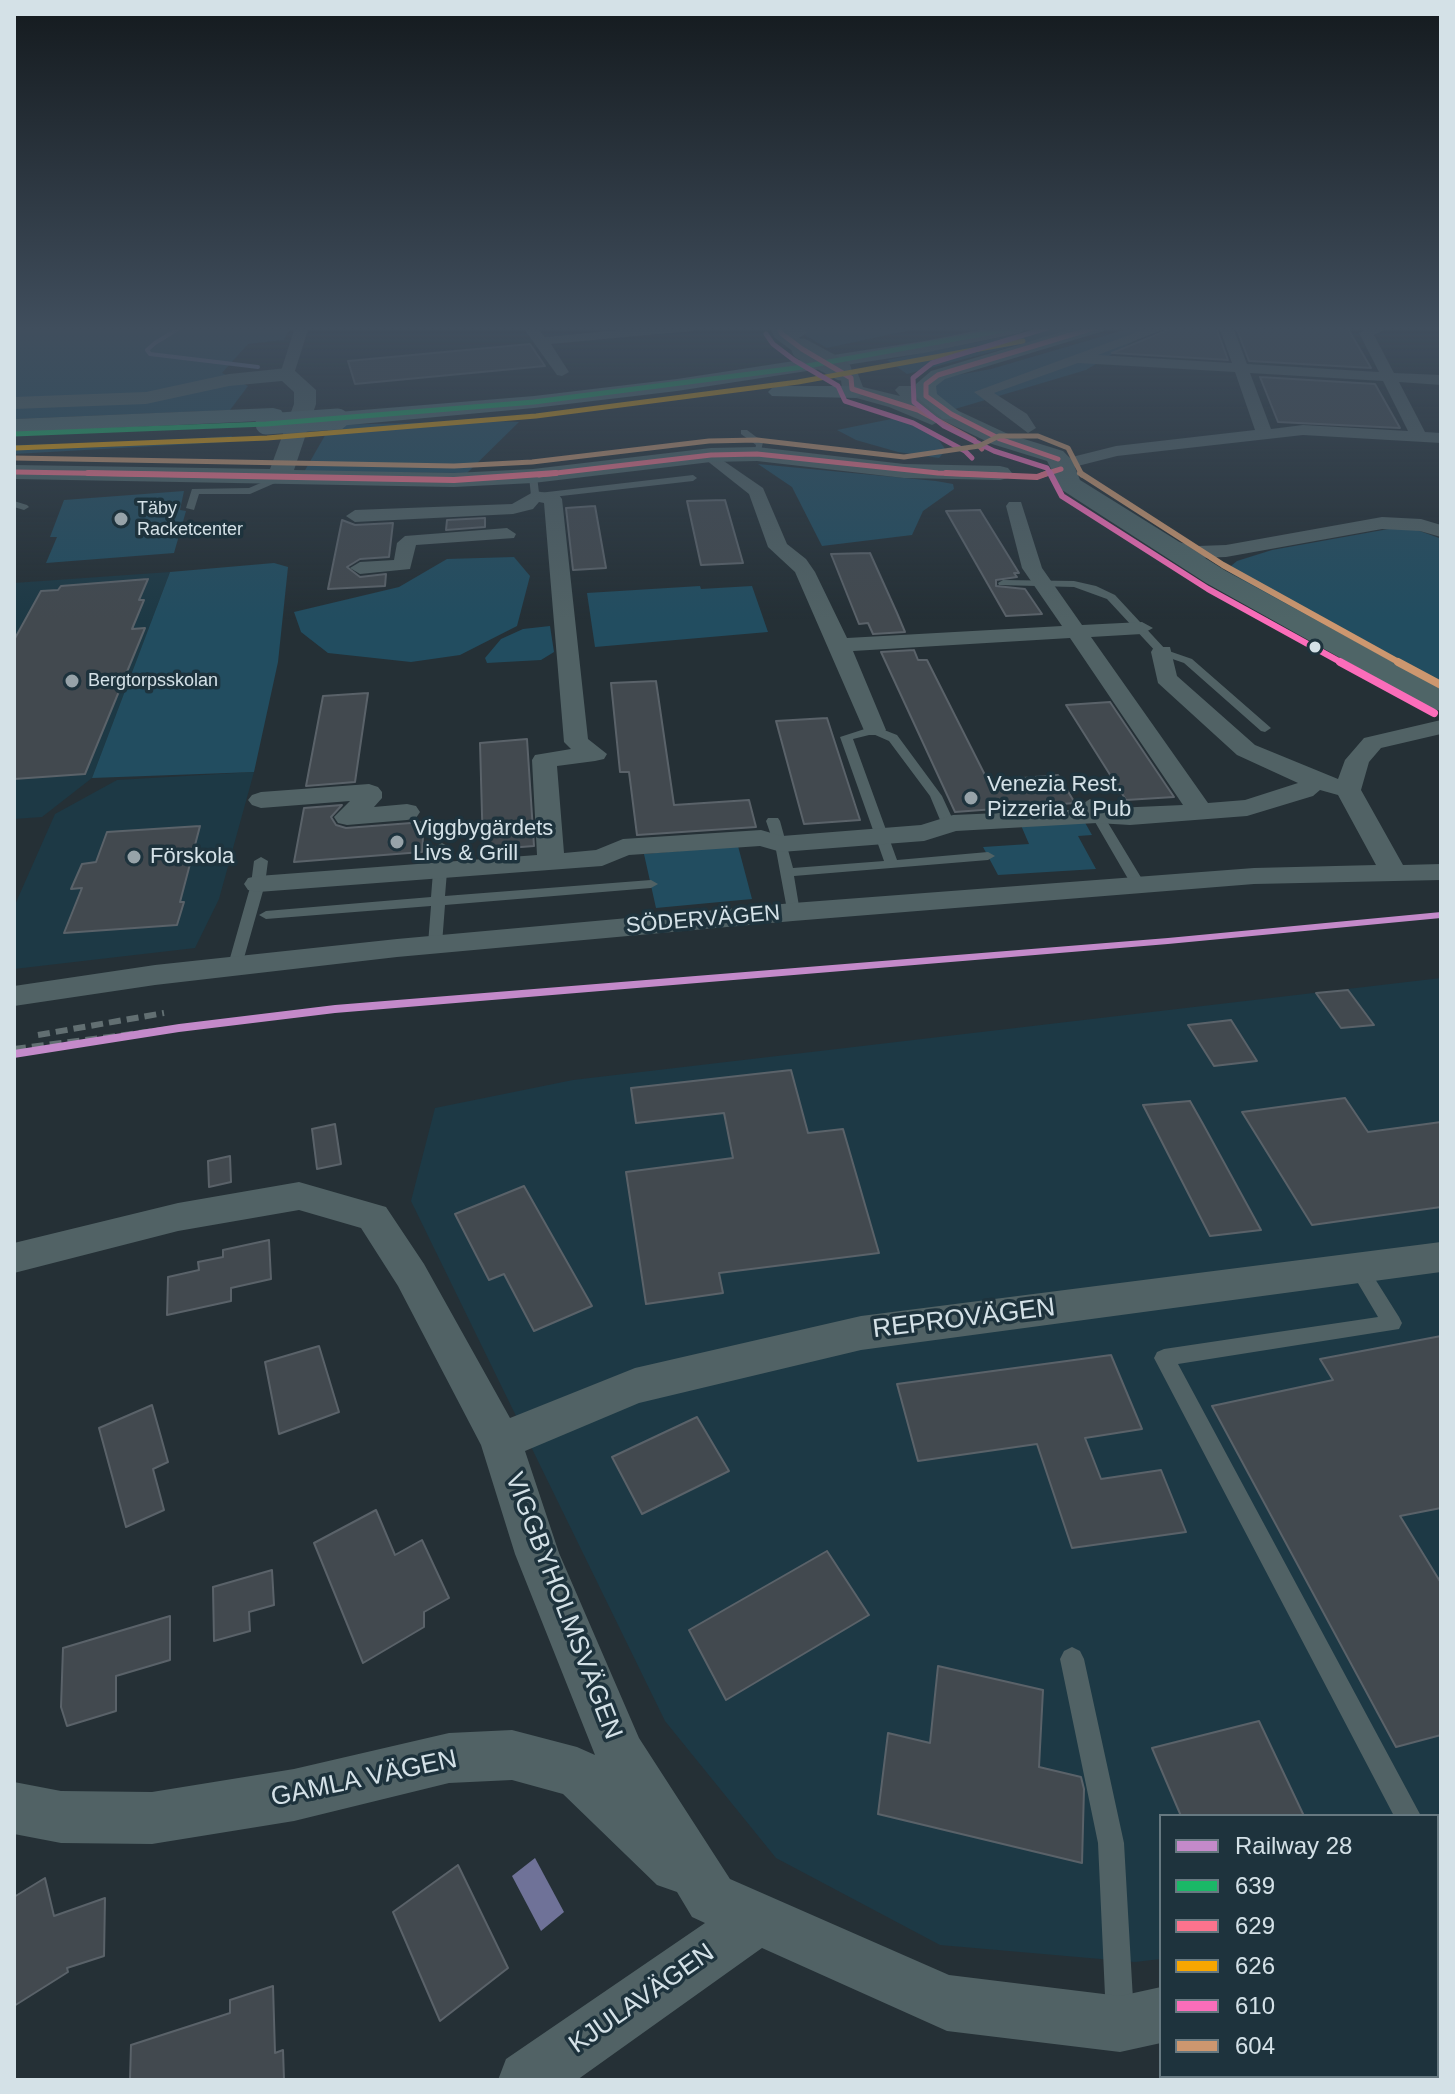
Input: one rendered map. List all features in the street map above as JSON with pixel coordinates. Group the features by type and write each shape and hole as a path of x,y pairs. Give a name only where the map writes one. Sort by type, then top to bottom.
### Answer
{"highway":[{"path":"14,426 69,425"},
{"path":"14,434 184,425"}],"main road":[{"path":"279,478 298,425"},
{"path":"945,425 974,440 997,466 1060,497 1240,616 1441,724"},
{"path":"972,425 1000,439 1046,453 1071,485 1216,577 1441,701"},
{"path":"997,466 1000,450 1046,453"},
{"path":"14,472 454,480 534,486 711,455 757,454 904,471 997,466 1047,475 1046,453"}],"street":[{"path":"1026,425 1046,453 1116,451 1303,430 1441,438"},
{"path":"1261,425 1264,433"},
{"path":"1413,425 1419,436"},
{"path":"715,460 757,492 778,547 799,563 805,572 840,645 874,730"},
{"path":"355,516 513,509 527,505 534,486 553,499 576,742 595,754 544,760 551,862"},
{"path":"1015,506 1032,568 1200,811"},
{"path":"360,568 403,565 407,543 412,540 514,541 513,509"},
{"path":"1167,546 1198,552 1264,546 1382,523 1421,525 1441,531"},
{"path":"1216,577 1217,565 1264,546"},
{"path":"840,645 1142,628"},
{"path":"1162,652 1166,678 1246,750 1315,781 1348,790 1394,872"},
{"path":"1388,738 1408,705"},
{"path":"1348,790 1357,760 1373,743 1441,724"},
{"path":"259,872 440,859 551,862 602,858 623,847 761,838 777,832 883,836 924,833 948,824 1093,809 1130,817 1247,808 1304,791 1315,781"},
{"path":"261,800 369,792 369,798 347,817 407,812"},
{"name":"SÖDERVÄGEN","path":"14,996 235,965 793,912 1254,876 1441,872"},
{"name":"VIGGBYHOLMSVÄGEN","path":"14,1258 178,1217 299,1196 373,1217 411,1275 501,1441 537,1554 621,1756 734,1909"},
{"name":"REPROVÄGEN","path":"501,1441 635,1386 861,1333 1441,1257"},
{"name":"GAMLA VÄGEN","path":"14,1808 61,1817 152,1818 294,1795 449,1758 512,1755 577,1772 734,1909"},
{"path":"734,1909 947,2003 1141,2020"},
{"name":"KJULAVÄGEN","path":"527,2080 734,1909"}],"lane":[{"path":"744,432 760,444 757,454"},
{"path":"191,508 195,491 250,491 279,478"},
{"path":"534,486 693,478"},
{"path":"1003,583 1092,588 1111,597 1162,652 1188,661 1265,728"},
{"path":"892,865 846,737 874,730 893,738 936,796 948,824"},
{"path":"1093,809 1138,884"},
{"path":"777,832 793,912"},
{"path":"786,873 988,856"},
{"path":"435,944 440,859"},
{"path":"235,965 259,872"},
{"path":"266,915 651,884"},
{"path":"1358,1268 1392,1323 1164,1358 1407,1814"},
{"path":"1072,1659 1111,1843 1141,2020"}],"shaded area":[{"path":"331,425 516,425 467,473 304,472"},
{"path":"863,425 914,425 938,439 946,450 939,458 898,452 856,440 837,430"},
{"path":"232,436 227,442 14,454 14,445 125,443"},
{"path":"758,464 936,481 953,484 954,489 923,511 912,535 822,546 792,487"},
{"name":"Täby Racketcenter","path":"184,491 180,510 186,511 174,553 46,563 57,537 50,537 64,500"},
{"path":"1394,528 1417,530 1439,538 1441,542 1441,686 1289,609 1226,570 1237,561 1272,550"},
{"path":"514,557 530,576 517,626 460,655 411,662 328,653 301,632 294,612 399,587 447,559"},
{"path":"274,563 288,567 278,662 254,772 92,778 170,572"},
{"name":"Bergtorpsskolan","path":"170,572 92,778 42,817 14,819 14,583"},
{"path":"700,586 701,589 752,586 768,632 595,647 587,593"},
{"path":"550,626 554,652 541,660 487,663 485,658 501,639 523,629"},
{"name":"Förskola","path":"254,772 219,899 195,948 14,969 14,907 55,814 117,780"},
{"path":"1083,819 1092,835 1078,836 1096,869 998,875 983,847 1029,844 1020,823"},
{"path":"738,846 752,899 656,908 644,854"},
{"path":"1441,978 1441,1921 1439,1814 1159,1814 1159,1959 1135,1962 940,1945 776,1858 665,1721 411,1201 435,1108 573,1080"},
{"path":"535,1858 564,1912 541,1931 512,1876"}],"building":[{"path":"1333,425 1398,425 1400,428"},
{"path":"725,500 743,563 701,565 687,501"},
{"path":"595,506 606,568 573,570 566,508"},
{"path":"980,510 1019,573 1014,573 1017,577 996,580 996,586 1025,589 1042,614 1006,616 946,511"},
{"path":"485,518 485,527 446,530 447,520"},
{"path":"342,520 355,525 393,523 389,557 360,559 347,567 360,577 386,574 385,586 328,589"},
{"path":"870,553 905,632 873,634 868,623 859,624 831,554"},
{"name":"Bergtorpsskolan","path":"148,579 139,600 144,600 132,629 145,628 85,774 14,779 14,640 41,591 58,590 61,586"},
{"path":"914,650 918,660 927,660 988,781 1058,775 1075,803 955,812 881,652"},
{"path":"656,681 674,805 749,800 756,827 637,835 629,772 620,772 611,683"},
{"path":"368,693 355,782 306,786 323,696"},
{"path":"1110,702 1174,797 1126,800 1066,705"},
{"path":"827,718 860,820 804,824 776,721"},
{"path":"527,739 534,846 483,850 480,743"},
{"path":"342,805 331,817 336,825 346,828 424,822 422,852 294,862 304,808"},
{"path":"200,826 177,925 64,933 82,888 71,889 82,864 96,862 107,832"},
{"path":"1348,990 1374,1025 1341,1028 1316,993"},
{"path":"1231,1020 1257,1061 1214,1066 1188,1025"},
{"path":"791,1070 808,1133 843,1129 879,1253 719,1273 723,1293 646,1304 626,1172 733,1158 724,1113 636,1123 631,1088"},
{"path":"1345,1098 1368,1132 1441,1122 1441,1207 1312,1225 1242,1112"},
{"path":"1190,1101 1261,1230 1210,1236 1143,1105"},
{"path":"335,1124 341,1164 317,1169 312,1129"},
{"path":"230,1156 231,1182 209,1187 208,1161"},
{"path":"524,1186 592,1306 534,1331 504,1274 489,1280 455,1214"},
{"path":"269,1240 271,1279 231,1288 231,1301 167,1315 168,1277 199,1270 198,1262 223,1257 223,1250"},
{"path":"1441,1336 1441,1508 1400,1516 1441,1583 1441,1735 1396,1747 1212,1406 1333,1380 1320,1359"},
{"path":"319,1346 339,1412 279,1434 265,1362"},
{"path":"1111,1355 1142,1429 1085,1438 1101,1479 1161,1470 1186,1532 1072,1548 1037,1444 918,1461 897,1384"},
{"path":"152,1405 168,1462 153,1469 164,1510 126,1527 99,1428"},
{"path":"697,1417 729,1471 642,1514 612,1457"},
{"path":"376,1510 395,1555 422,1540 449,1598 424,1612 424,1627 363,1663 314,1543"},
{"path":"827,1551 869,1615 726,1700 689,1630"},
{"path":"272,1570 274,1605 249,1612 250,1631 214,1641 213,1587"},
{"path":"170,1616 170,1660 116,1676 116,1711 67,1726 61,1707 63,1648"},
{"path":"938,1666 1043,1690 1039,1767 1081,1777 1084,1789 1082,1863 878,1814 888,1733 930,1743"},
{"path":"1259,1721 1303,1814 1180,1814 1152,1748"},
{"path":"458,1865 508,1968 440,2021 393,1912"},
{"path":"45,1878 54,1916 105,1898 104,1956 67,1968 68,1972 14,2006 14,1897"},
{"path":"273,1986 275,2053 283,2050 284,2080 130,2080 131,2045 230,2013 230,2000"}],"railway":[{"path":"38,1035 164,1013"},
{"path":"14,1049 179,1028"}],"rail line":[{"name":"28","path":"14,1054 179,1028 335,1009 1168,941 1441,915"}],"transit line":[{"name":"639","path":"14,434 248,425"},
{"name":"626","path":"15,448 267,438 429,425"},
{"name":"610","path":"916,425 965,451 972,458"},
{"name":"610","path":"942,425 994,451 1047,468 1062,496 1208,589 1434,713"},
{"name":"629","path":"945,425 974,440 982,449"},
{"name":"629","path":"972,425 1000,439 1058,459"},
{"name":"604","path":"14,458 454,466 532,462 709,441 757,440 904,457 979,446 999,436 1038,436 1068,448 1081,475 1223,565 1441,685"},
{"name":"629","path":"14,472 454,480 533,476 711,455 757,454 938,473 1037,477 1061,469"}],"place":[{"name":"Täby Racketcenter","path":"121,519"},
{"name":"Bergtorpsskolan","path":"72,681"},
{"name":"Venezia Rest. Pizzeria & Pub","path":"971,798"},
{"name":"Viggbygärdets Livs & Grill","path":"397,842"},
{"name":"Förskola","path":"134,857"}]}
